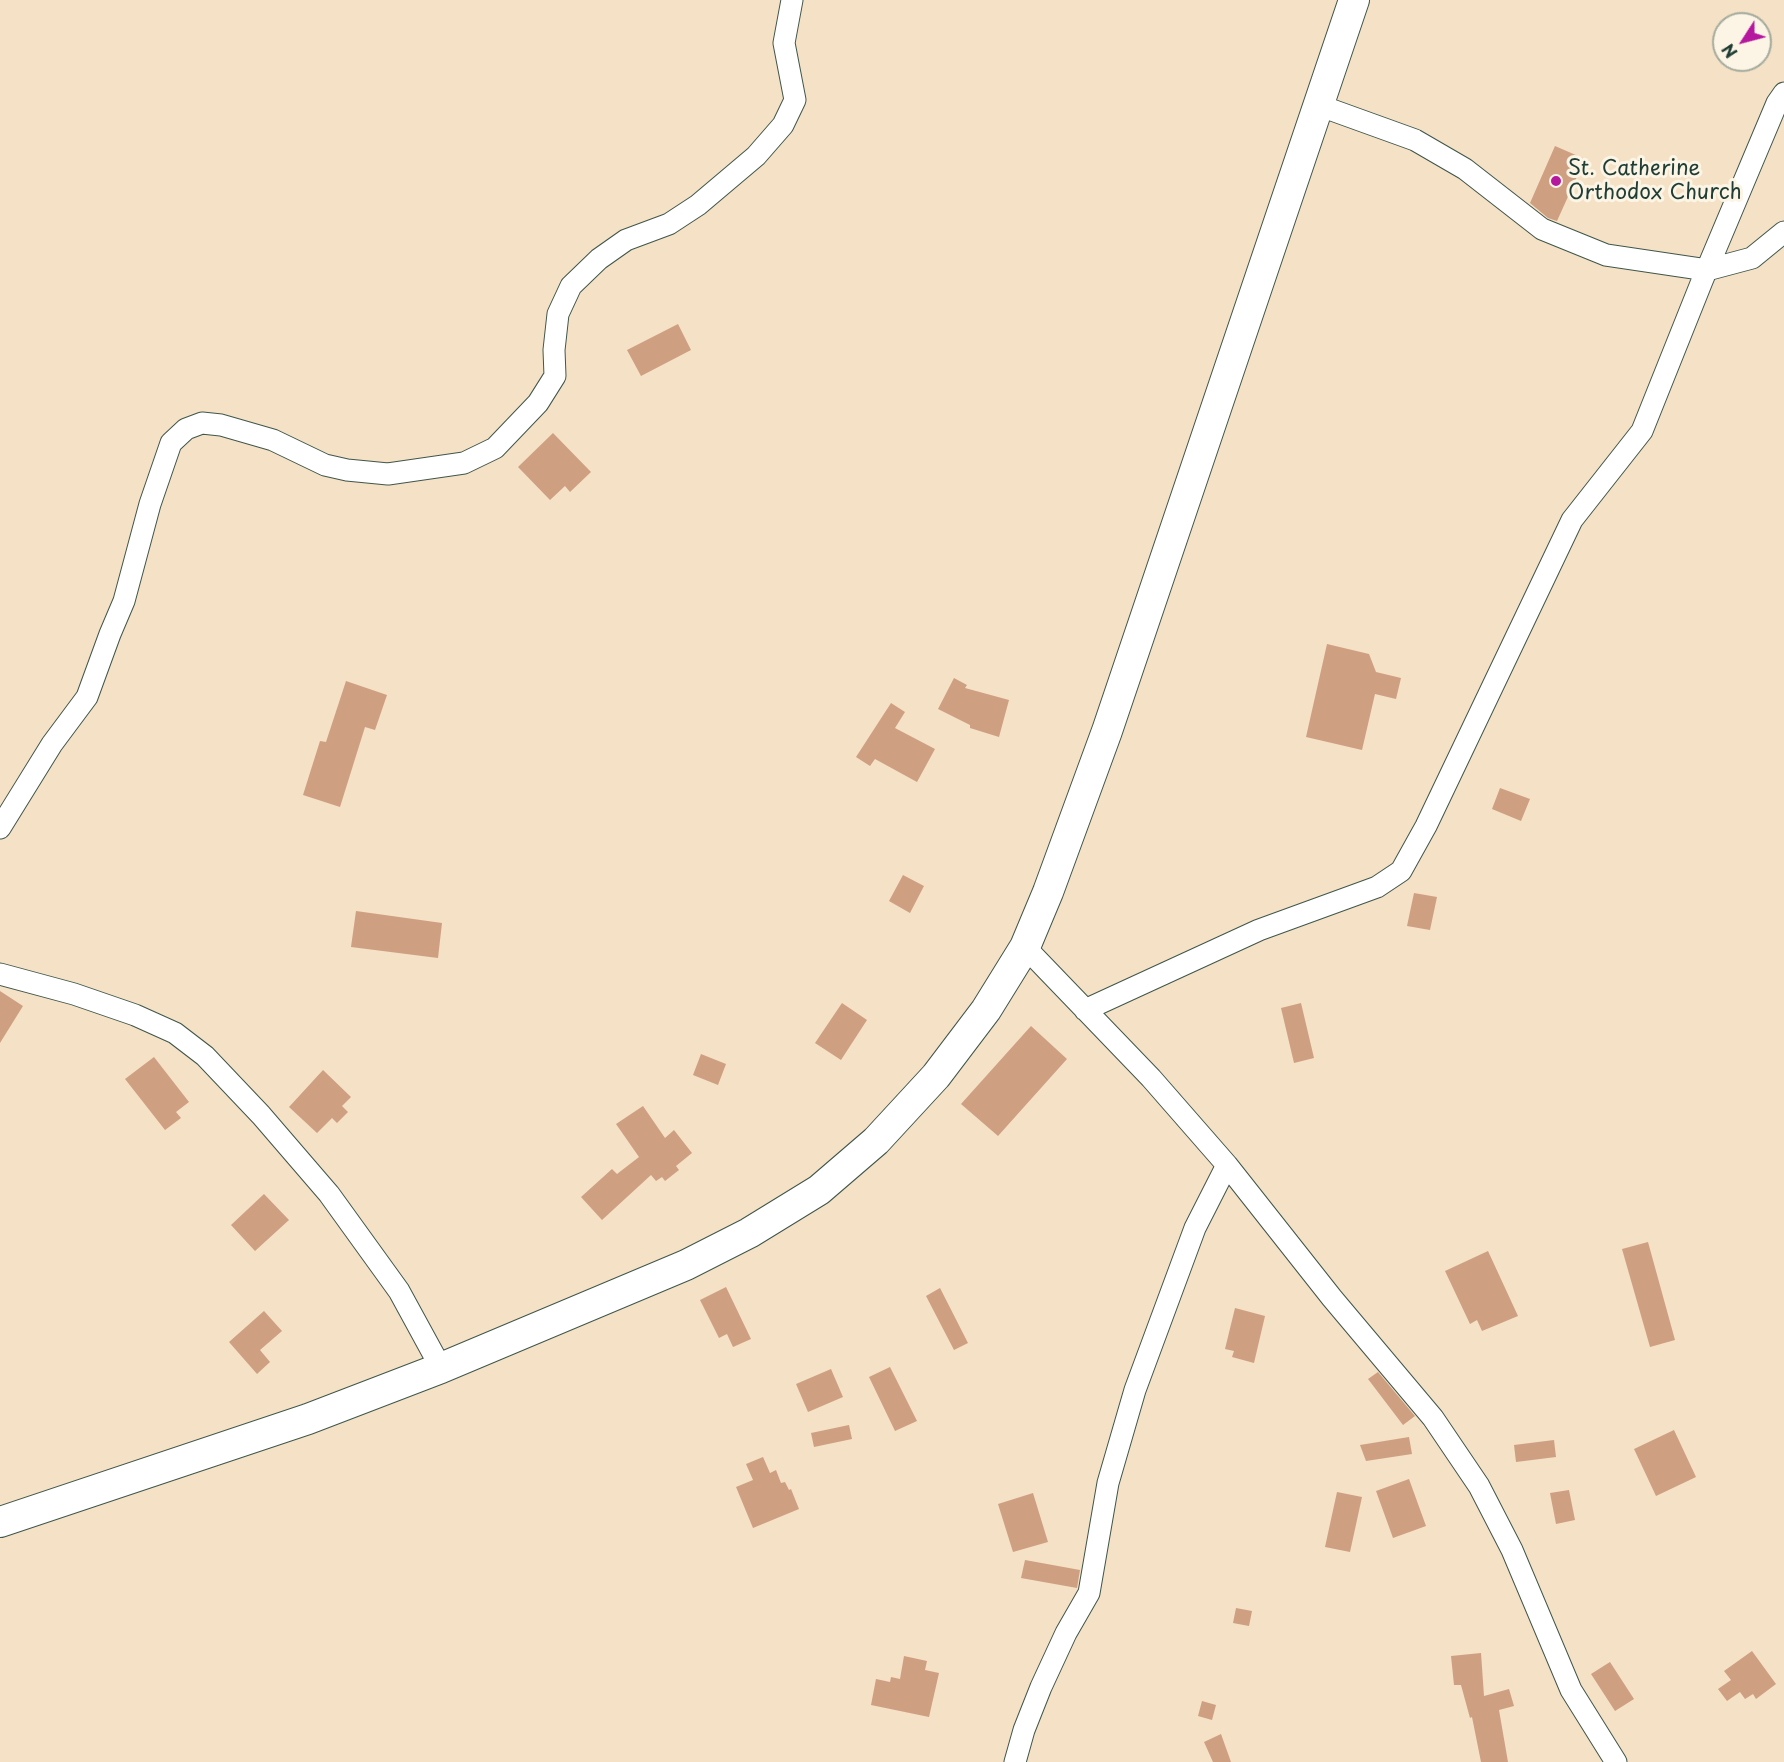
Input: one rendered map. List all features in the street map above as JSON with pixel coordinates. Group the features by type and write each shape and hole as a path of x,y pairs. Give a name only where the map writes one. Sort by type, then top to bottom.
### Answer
{"street":[{"path":"0,828 52,744 87,697 124,602 150,504 171,443 186,429 202,423 221,425 273,440 325,465 347,470 388,474 464,463 495,448 538,403 555,376 554,350 558,315 571,286 599,259 626,240 669,224 698,205 756,156 783,125 795,99 784,43 792,0"},
{"path":"0,1522 308,1419 441,1368 686,1265 749,1233 819,1190 876,1141 936,1076 986,1010 1025,947 1048,892 1107,731 1354,0"},
{"path":"1085,1010 1259,930 1377,887 1401,871 1426,826 1572,520 1642,431 1777,103 1784,93"},
{"path":"1318,105 1415,140 1465,169 1542,229 1606,255 1707,270 1752,258 1784,232"},
{"path":"1025,947 1151,1078 1227,1165 1332,1298 1433,1418 1479,1486 1512,1550 1571,1690 1616,1762"},
{"path":"0,974 74,994 135,1015 175,1034 205,1056 261,1115 329,1194 399,1291 441,1368"},
{"path":"1015,1762 1024,1730 1041,1687 1066,1633 1089,1593 1108,1483 1135,1390 1195,1228 1227,1165"}],"building":[{"path":"1555,146 1585,159 1557,221 1548,218 1530,203"},
{"path":"678,324 691,350 641,376 627,350"},
{"path":"553,433 591,472 570,492 565,486 550,500 518,467"},
{"path":"1327,644 1369,654 1376,672 1401,678 1396,699 1375,694 1362,750 1306,737"},
{"path":"954,678 967,685 965,688 1009,700 999,737 970,728 970,725 938,709"},
{"path":"346,681 387,695 375,730 365,727 340,807 303,795 320,741 326,742"},
{"path":"891,703 905,712 895,728 935,749 917,782 875,759 870,766 856,757"},
{"path":"1500,788 1530,799 1521,821 1492,809"},
{"path":"903,875 924,886 910,913 889,901"},
{"path":"1414,893 1437,897 1430,930 1407,926"},
{"path":"356,911 442,923 438,958 351,947"},
{"path":"0,991 23,1006 0,1043"},
{"path":"842,1003 867,1020 841,1060 815,1043"},
{"path":"1301,1003 1314,1058 1294,1063 1281,1008"},
{"path":"1031,1026 1067,1059 998,1136 961,1104"},
{"path":"701,1054 726,1064 718,1085 693,1075"},
{"path":"154,1057 189,1102 176,1112 181,1118 165,1130 125,1079"},
{"path":"323,1070 351,1097 342,1106 348,1112 337,1123 332,1118 317,1133 289,1107"},
{"path":"643,1106 665,1138 674,1130 692,1153 676,1166 679,1170 665,1181 662,1177 656,1181 651,1175 602,1220 581,1197 612,1169 617,1174 639,1157 616,1124"},
{"path":"264,1194 289,1220 255,1251 231,1225"},
{"path":"1648,1242 1675,1340 1650,1347 1622,1249"},
{"path":"1488,1251 1518,1316 1482,1331 1477,1320 1470,1324 1445,1271"},
{"path":"726,1287 751,1339 733,1347 727,1334 719,1338 700,1300"},
{"path":"940,1288 968,1343 954,1350 926,1296"},
{"path":"1235,1308 1265,1316 1254,1363 1232,1357 1234,1351 1225,1349"},
{"path":"264,1311 282,1331 260,1350 270,1362 257,1374 229,1342"},
{"path":"890,1367 917,1421 895,1431 869,1377"},
{"path":"831,1369 843,1397 808,1412 796,1384"},
{"path":"1378,1372 1415,1416 1403,1425 1368,1379"},
{"path":"849,1425 852,1439 814,1447 811,1433"},
{"path":"1674,1430 1696,1477 1656,1496 1634,1449"},
{"path":"1409,1437 1412,1454 1366,1461 1360,1445"},
{"path":"1554,1440 1556,1457 1516,1462 1514,1445"},
{"path":"763,1457 770,1473 776,1470 781,1483 785,1482 789,1490 791,1489 799,1509 753,1528 736,1487 753,1480 746,1464"},
{"path":"1409,1479 1426,1526 1393,1538 1376,1491"},
{"path":"1569,1490 1575,1520 1556,1524 1550,1493"},
{"path":"1337,1492 1362,1497 1350,1552 1325,1547"},
{"path":"1033,1493 1048,1542 1013,1552 998,1504"},
{"path":"1025,1560 1080,1570 1077,1588 1021,1578"},
{"path":"1236,1608 1252,1611 1249,1626 1233,1623"},
{"path":"1752,1651 1776,1684 1756,1699 1753,1694 1745,1699 1740,1692 1727,1701 1718,1689 1731,1680 1724,1671"},
{"path":"1481,1653 1484,1696 1509,1689 1514,1706 1499,1710 1508,1762 1481,1762 1472,1717 1470,1718 1461,1685 1454,1685 1451,1656"},
{"path":"904,1656 927,1661 925,1670 939,1673 929,1717 871,1705 876,1679 890,1682 891,1677 900,1679"},
{"path":"1610,1662 1634,1699 1615,1711 1591,1674"},
{"path":"1202,1701 1216,1705 1212,1720 1198,1716"},
{"path":"1221,1734 1231,1762 1213,1762 1204,1742"}],"place":[{"name":"St. Catherine Orthodox Church","path":"1556,181"}]}
